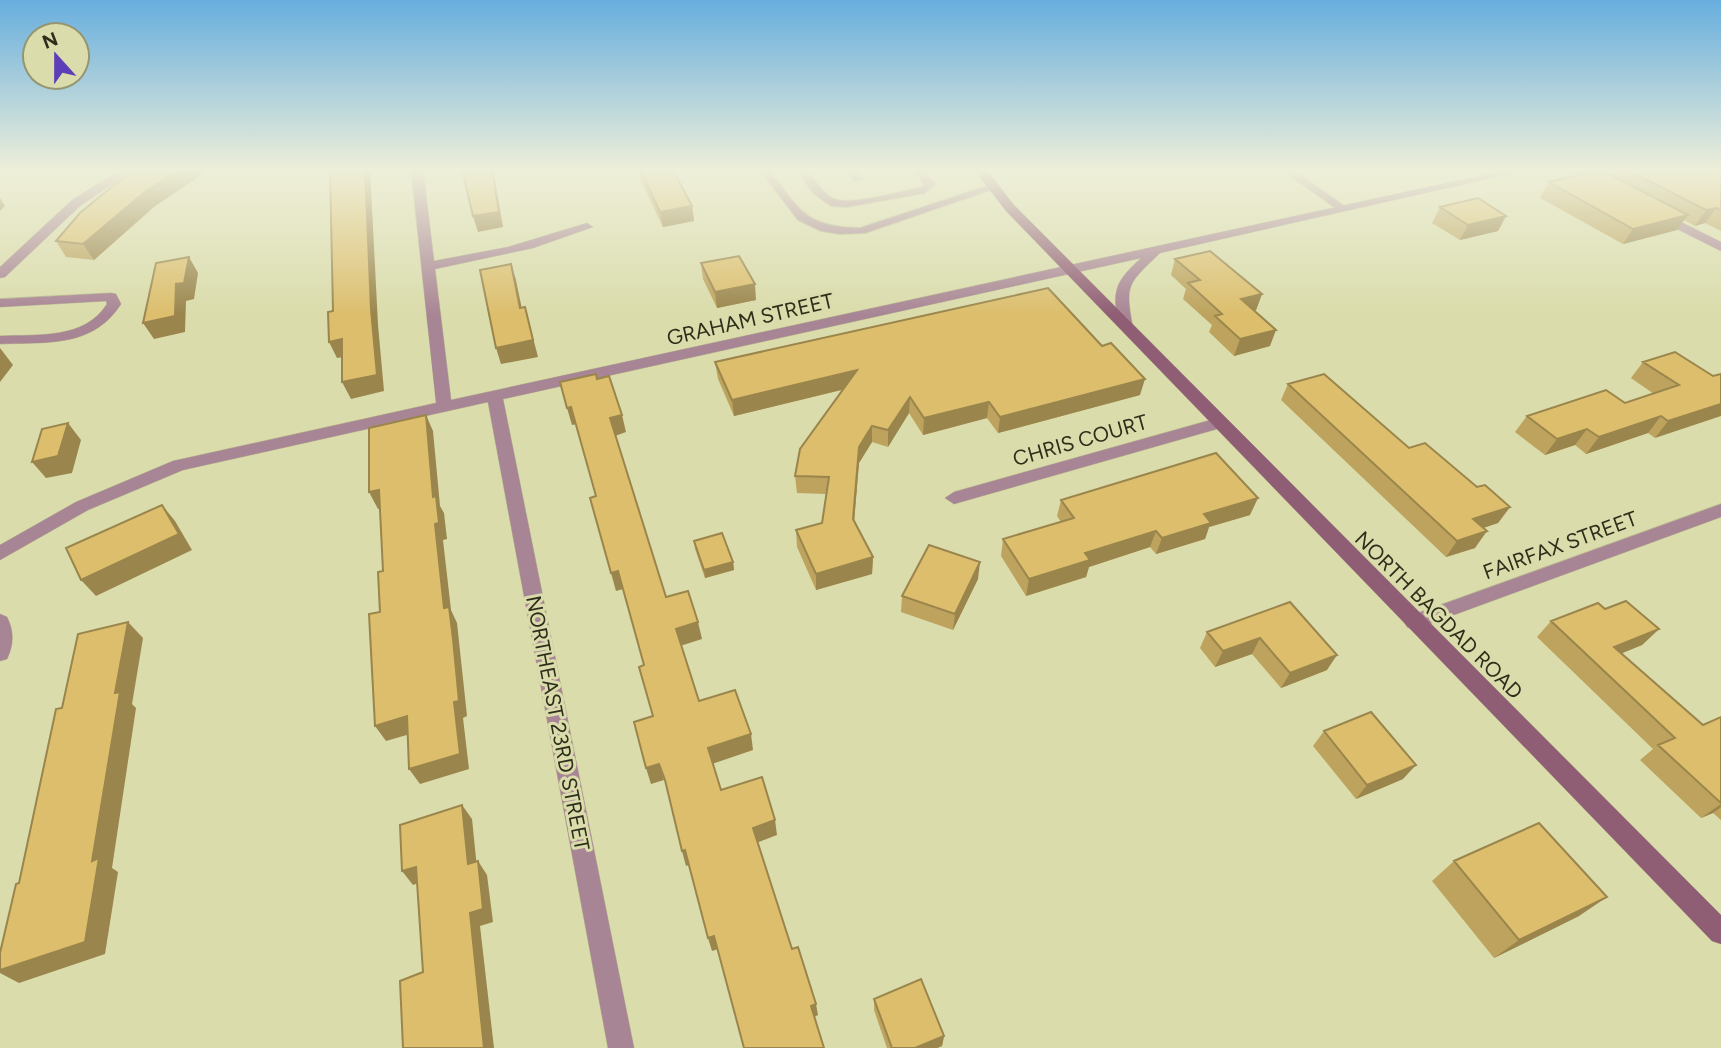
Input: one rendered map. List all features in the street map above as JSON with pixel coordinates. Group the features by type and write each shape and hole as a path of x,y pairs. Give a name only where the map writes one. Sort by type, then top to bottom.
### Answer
{"street":[{"path":"0,274 60,218"},
{"path":"423,218 444,406"},
{"name":"NORTH BAGDAD ROAD","path":"1020,218 1721,932"},
{"name":"GRAHAM STREET","path":"0,553 82,506 179,465 1296,218"},
{"path":"1666,218 1721,247"},
{"path":"429,266 472,260 549,241 587,227"},
{"path":"1126,327 1120,298 1129,276 1157,248"},
{"path":"0,303 110,297 114,304 108,318 75,335 0,340"},
{"name":"NORTHEAST 23RD STREET","path":"495,397 621,1048"},
{"name":"CHRIS COURT","path":"954,498 1218,422"},
{"name":"FAIRFAX STREET","path":"1415,622 1721,510"},
{"path":"0,622 4,633 0,653"}],"lane":[{"path":"801,218 823,230 838,232 861,231 901,218"}],"building":[{"path":"76,218 114,218 83,244 56,241"},
{"path":"331,218 367,218 377,375 342,382 342,339 329,342 328,312 333,311"},
{"path":"1457,218 1498,218 1468,225"},
{"path":"1613,218 1677,218 1633,229"},
{"path":"1210,251 1262,294 1241,299 1276,330 1240,339 1215,316 1222,314 1188,283 1200,280 1175,259"},
{"path":"739,256 755,284 715,292 701,263"},
{"path":"189,257 184,283 176,284 175,316 143,323 156,263"},
{"path":"511,264 520,308 525,307 533,340 496,348 480,270"},
{"path":"1048,288 1102,346 1111,343 1145,379 1000,417 989,402 924,418 910,397 888,430 872,426 859,447 853,519 873,557 816,574 796,530 822,523 829,477 795,476 800,449 857,370 732,400 715,362"},
{"path":"1675,352 1713,376 1721,374 1721,404 1668,421 1661,416 1599,437 1587,429 1557,439 1527,416 1606,390 1625,403 1679,385 1643,362"},
{"path":"596,374 597,379 609,376 622,415 610,418 666,597 688,591 698,622 676,629 699,701 735,690 751,734 708,748 721,790 762,777 775,820 753,828 792,949 798,947 816,1004 811,1006 824,1048 744,1048 714,936 708,938 685,850 682,851 665,780 659,764 646,768 634,722 653,716 639,667 644,665 618,571 611,573 590,498 596,496 571,407 567,408 560,382"},
{"path":"1324,374 1409,448 1425,443 1477,487 1485,485 1510,507 1473,519 1487,531 1457,541 1288,384"},
{"path":"426,415 433,497 436,496 439,523 435,524 444,608 449,607 453,639 459,701 454,702 460,754 409,769 407,716 375,726 369,614 380,612 378,572 383,571 379,490 369,492 369,428"},
{"path":"68,423 58,456 32,462 42,429"},
{"path":"1216,453 1258,498 1204,514 1211,523 1162,538 1156,531 1085,553 1090,560 1029,579 1003,539 1074,518 1061,500"},
{"path":"162,505 179,534 81,580 66,548"},
{"path":"722,533 733,562 704,570 694,541"},
{"path":"929,545 980,562 955,614 902,596"},
{"path":"1626,601 1659,629 1614,647 1703,725 1721,717 1721,803 1658,745 1675,738 1551,621 1598,603 1605,609"},
{"path":"1290,602 1337,655 1290,673 1260,638 1223,651 1207,632"},
{"path":"128,622 115,693 120,692 92,861 99,858 85,942 0,970 0,953 16,884 19,883 56,709 62,708 78,634"},
{"path":"1371,712 1416,765 1367,785 1324,731"},
{"path":"462,805 468,864 478,861 483,909 470,913 484,1048 403,1048 400,981 423,972 416,867 402,871 400,825"},
{"path":"1539,823 1607,897 1519,940 1454,861"},
{"path":"921,979 944,1036 915,1048 892,1048 874,999"}]}
